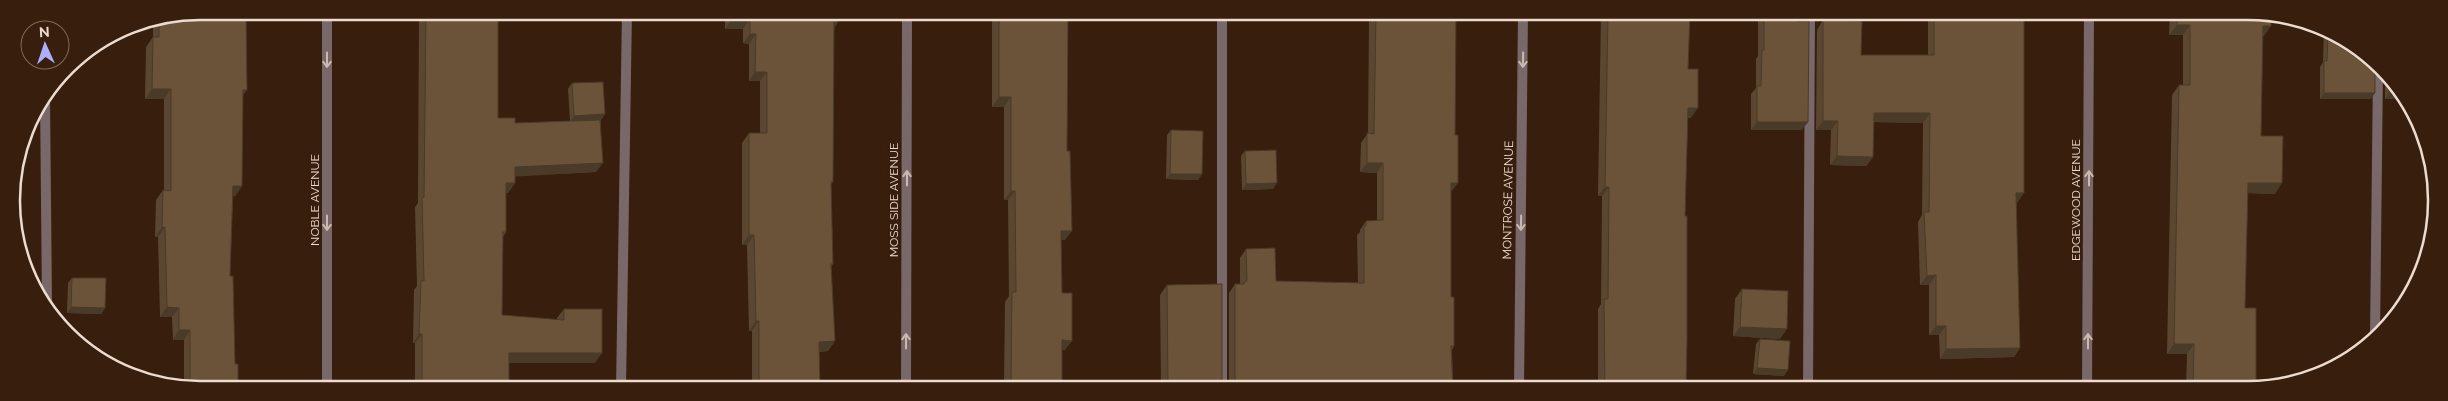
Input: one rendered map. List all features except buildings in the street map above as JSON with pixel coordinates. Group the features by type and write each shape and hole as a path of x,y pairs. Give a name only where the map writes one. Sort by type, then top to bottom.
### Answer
{"street":[{"name":"NOBLE AVENUE","path":"327,20 327,381"},
{"path":"621,381 627,20"},
{"name":"MOSS SIDE AVENUE","path":"906,381 907,20"},
{"path":"1222,20 1222,381"},
{"name":"MONTROSE AVENUE","path":"1519,381 1523,20"},
{"path":"1808,381 1810,20"},
{"name":"EDGEWOOD AVENUE","path":"2087,381 2089,20"},
{"path":"2375,328 2378,76"},
{"path":"45,108 47,296"}]}
